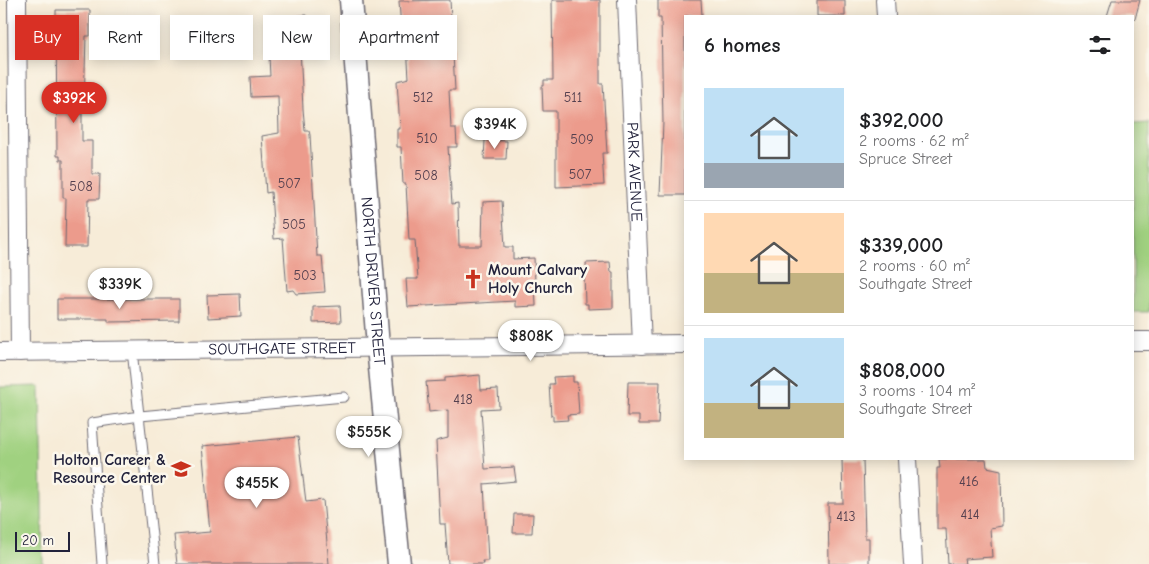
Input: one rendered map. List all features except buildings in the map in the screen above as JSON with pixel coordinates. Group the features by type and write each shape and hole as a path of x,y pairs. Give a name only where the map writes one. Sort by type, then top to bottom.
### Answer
{"street":[{"path":"17,0 20,352"},
{"name":"NORTH DRIVER STREET","path":"351,0 378,347 399,564"},
{"name":"PARK AVENUE","path":"627,0 642,345"},
{"path":"885,0 886,15"},
{"path":"1134,341 1149,341"},
{"name":"SOUTHGATE STREET","path":"0,352 684,344"},
{"path":"908,460 913,564"}],"lane":[{"path":"132,350 155,564"},
{"path":"102,564 92,423 140,416 344,397"}],"green space":[{"path":"1149,123 1149,312 1134,312 1134,124"},
{"path":"40,386 43,564 0,564 0,387"}],"place":[{"name":"Mount Calvary Holy Church","path":"473,279"},
{"name":"Holton Career & Resource Center","path":"181,469"}]}
